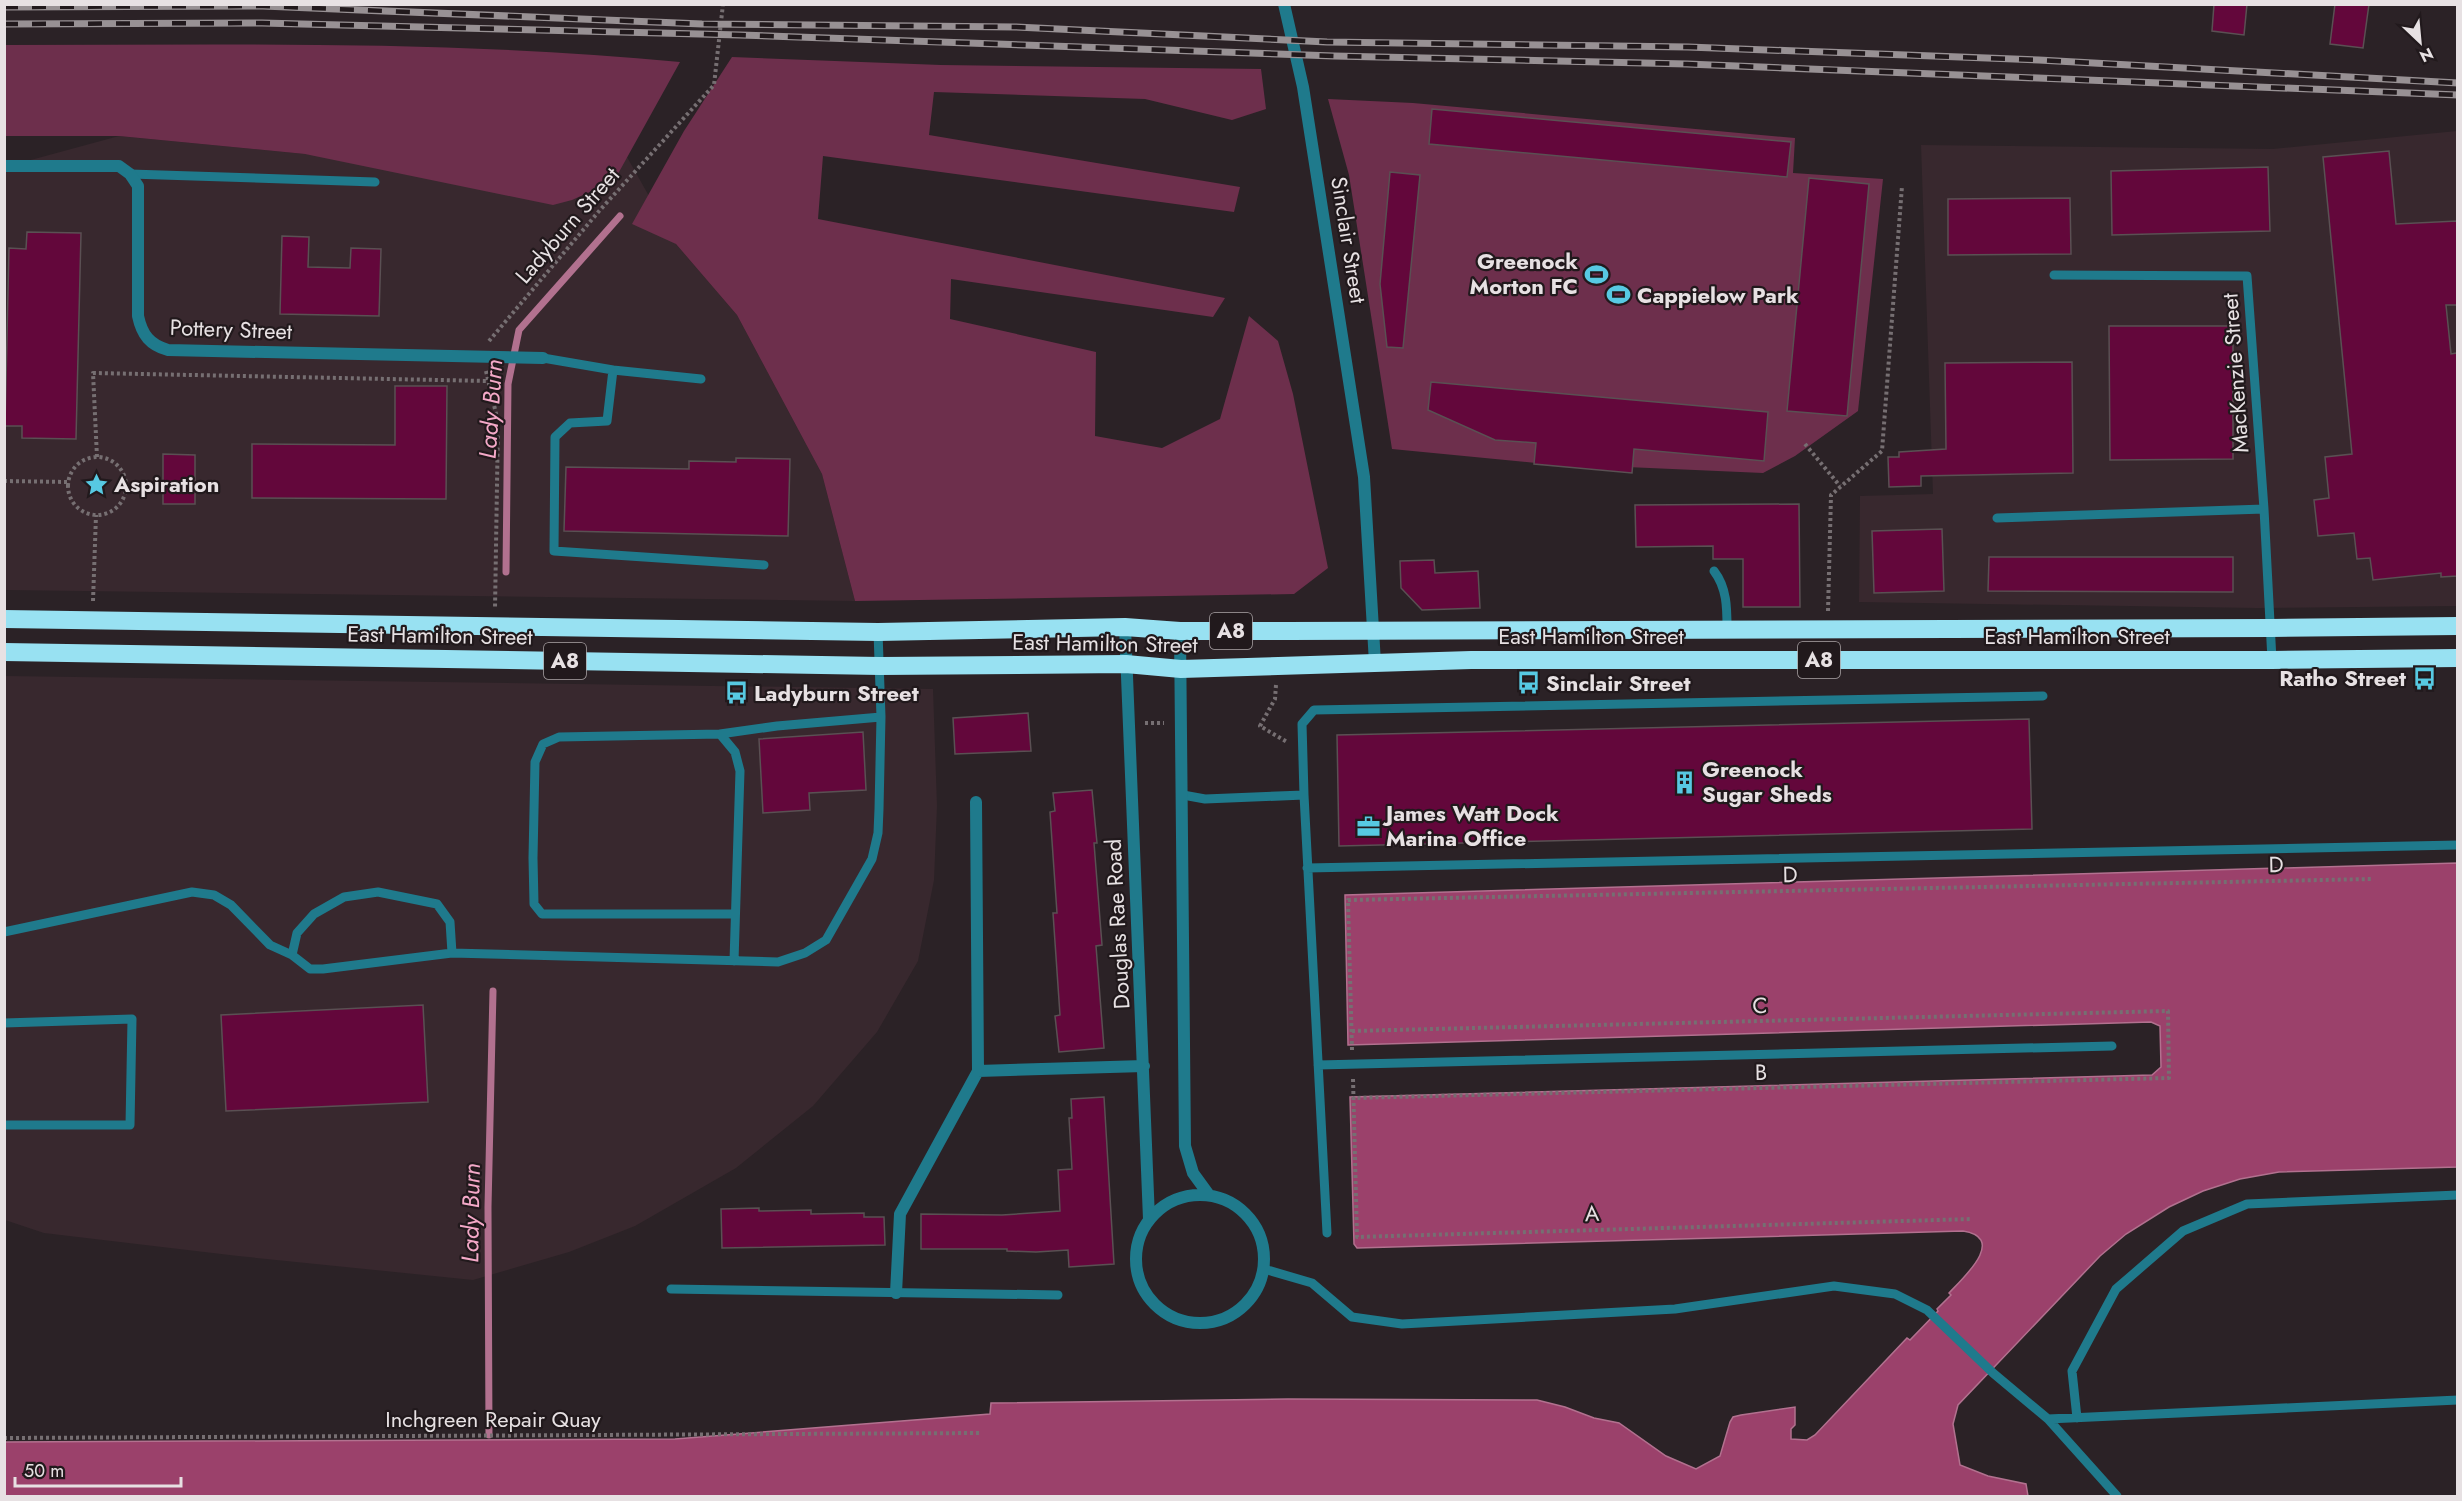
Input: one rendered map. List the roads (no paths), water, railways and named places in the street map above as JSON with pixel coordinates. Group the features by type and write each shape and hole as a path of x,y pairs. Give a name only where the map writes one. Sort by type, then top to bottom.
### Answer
{"highway":[{"name":"East Hamilton Street","path":"4,619 878,632 1125,627 1180,631 2457,626"},
{"path":"110,654 111,620"},
{"path":"1896,629 1896,660"},
{"name":"East Hamilton Street","path":"4,652 880,666 1126,664 1181,669 1471,660 2457,658"}],"street":[{"name":"Sinclair Street","path":"1284,4 1303,87 1365,477 1375,663"},
{"path":"4,166 119,166 130,174"},
{"name":"Pottery Street","path":"130,174 138,186 138,316 146,338 157,347 168,350 543,358"},
{"name":"Douglas Rae Road","path":"1125,627 1149,1219"},
{"path":"1180,631 1185,1146 1193,1173 1209,1195"},
{"path":"896,1293 900,1214 978,1071 976,802"},
{"path":"978,1071 1144,1066"},
{"path":"1209,1195 1233,1203 1252,1220 1263,1244 1264,1269 1253,1296 1231,1316 1203,1324 1174,1318 1150,1300 1137,1275 1137,1246 1149,1219 1176,1199 1209,1195"}],"lane":[{"path":"130,174 375,182"},
{"name":"MacKenzie Street","path":"2054,275 2247,276 2264,509 2272,660"},
{"path":"543,358 613,370 701,379"},
{"path":"613,370 607,421 570,423 555,437 554,550 765,565"},
{"path":"1997,518 2264,509"},
{"path":"1714,571 1719,577 1726,599 1727,628"},
{"path":"4,932 192,892 214,895 231,905 270,945 292,955 310,969 452,953 778,962 805,953 825,940 872,859 878,833 881,717 878,632"},
{"path":"1327,1233 1307,868 1302,724 1314,710 2043,696"},
{"path":"735,914 542,914 534,904 535,762 543,744 559,737 720,734 881,717"},
{"path":"720,734 735,752 740,771 734,961"},
{"path":"1183,795 1206,799 1304,795"},
{"path":"1307,868 2457,845"},
{"path":"292,955 297,933 314,914 345,897 378,892 437,904 450,922 452,953"},
{"path":"4,1023 132,1020 130,1125 4,1125"},
{"path":"1318,1065 2112,1046"},
{"path":"2077,1418 2072,1371 2116,1289 2183,1231 2247,1204 2457,1195"},
{"path":"1264,1269 1312,1283 1352,1317 1402,1324 1675,1309 1834,1286 1895,1294 1927,1310 1993,1373 2048,1419 2117,1497"},
{"path":"671,1289 1058,1295"},
{"path":"2048,1419 2457,1400"}],"waterway":[{"name":"Lady Burn","path":"506,572 508,384 519,330 620,216"},
{"name":"Lady Burn","path":"489,1435 488,1207 493,991"}],"railway":[{"path":"4,7 263,6 702,24 1016,27 1327,42 1688,47 2039,60 2458,83"},
{"path":"4,24 262,23 740,35 1334,56 1687,64 2458,95"}],"place":[{"name":"Greenock Morton FC","path":"1596,274"},
{"name":"Cappielow Park","path":"1619,295"},
{"name":"Aspiration","path":"96,484"},
{"name":"Ratho Street","path":"2424,678"},
{"name":"Sinclair Street","path":"1528,683"},
{"name":"Ladyburn Street","path":"736,693"},
{"name":"Greenock Sugar Sheds","path":"1684,782"},
{"name":"James Watt Dock Marina Office","path":"1368,826"}]}
